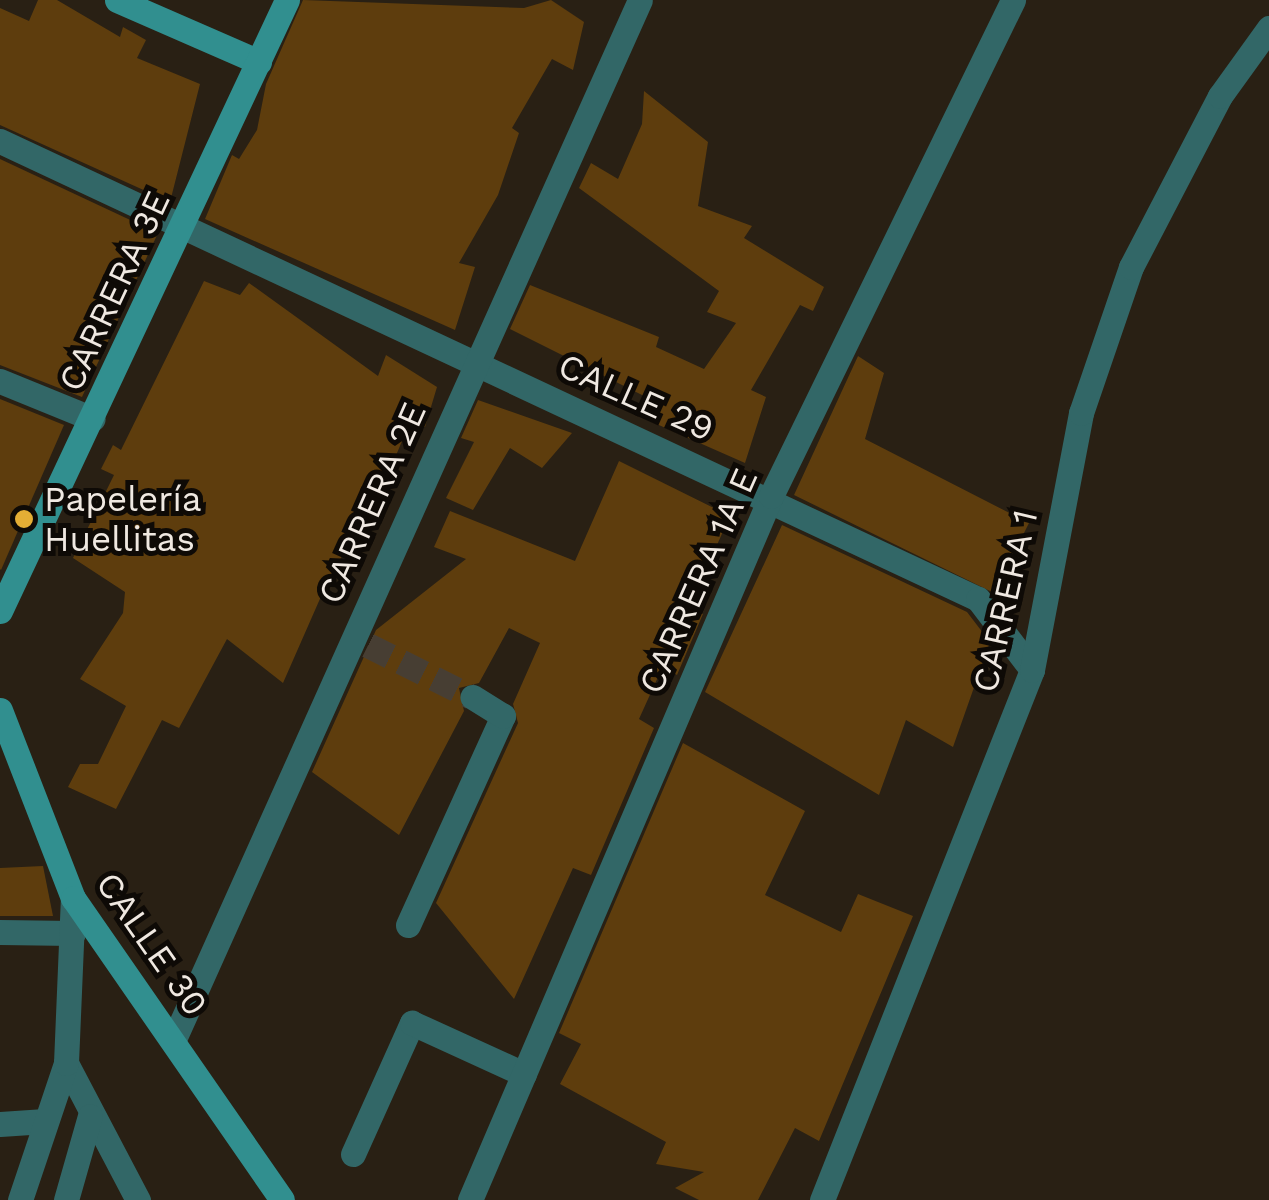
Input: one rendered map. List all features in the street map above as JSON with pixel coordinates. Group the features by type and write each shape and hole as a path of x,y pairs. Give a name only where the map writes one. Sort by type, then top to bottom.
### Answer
{"main road":[{"path":"117,0 259,62"},
{"name":"CARRERA 3E","path":"0,610 287,0"},
{"name":"CALLE 30","path":"0,710 8,748 73,898 174,1037 282,1200"}],"street":[{"name":"CARRERA 2E","path":"174,1037 360,640 471,362 640,0"},
{"name":"CARRERA 1A E","path":"470,1200 771,496 1013,0"},
{"name":"CARRERA 1","path":"822,1200 1032,670 1081,413 1131,268 1220,96 1269,28"},
{"name":"CALLE 29","path":"0,141 180,232 771,496 978,600 1032,670"},
{"path":"0,381 92,419"},
{"path":"408,926 503,716 472,696"},
{"path":"20,1200 66,1063 73,898"},
{"path":"0,932 73,934"},
{"path":"353,1154 412,1023 524,1074"},
{"path":"66,1063 138,1200"},
{"path":"0,1124 46,1116 61,1100 90,1110"},
{"path":"66,1200 90,1110"}],"building":[{"path":"38,0 57,0 120,37 123,27 146,40 137,58 200,84 170,202 0,125 0,8 29,21"},
{"path":"303,0 524,8 551,0 584,22 573,70 552,59 512,128 519,133 498,195 459,263 475,267 455,330 205,219 232,155 239,159 257,130 266,84"},
{"path":"644,91 708,142 698,206 752,226 744,238 824,287 813,311 800,305 751,390 766,397 745,463 652,422 660,404 510,329 530,285 659,337 656,347 704,369 736,323 707,312 719,291 579,188 591,163 618,179 642,124"},
{"path":"0,159 158,233 82,397 0,365"},
{"path":"204,281 240,295 249,283 378,376 386,355 437,387 425,427 410,422 361,539 354,536 330,576 283,683 227,639 179,728 162,720 116,809 68,787 80,764 98,764 126,706 80,679 123,613 125,592 73,558 114,475 101,469 113,445 121,450"},
{"path":"858,356 884,373 865,439 1029,523 994,593 794,495"},
{"path":"0,399 64,425 1,570 0,569"},
{"path":"478,400 572,433 542,468 510,448 473,510 446,498 474,442 461,438"},
{"path":"619,461 730,516 689,607 703,614 677,675 663,666 639,719 654,728 591,875 573,868 514,999 436,903 518,723 513,704 540,643 509,628 479,683 459,688 464,711 399,835 312,772 376,630 466,559 434,547 450,511 575,561"},
{"path":"782,525 967,612 990,642 953,747 906,720 879,795 705,692"},
{"path":"683,743 805,811 765,895 841,932 858,894 913,916 819,1141 795,1128 758,1200 699,1200 675,1188 704,1172 656,1164 666,1142 560,1084 581,1044 559,1033"},
{"path":"43,866 53,916 0,916 0,868"}],"tunnel":[{"path":"368,645 472,697"}],"place":[{"name":"Papelería Huellitas","path":"24,519"}]}
